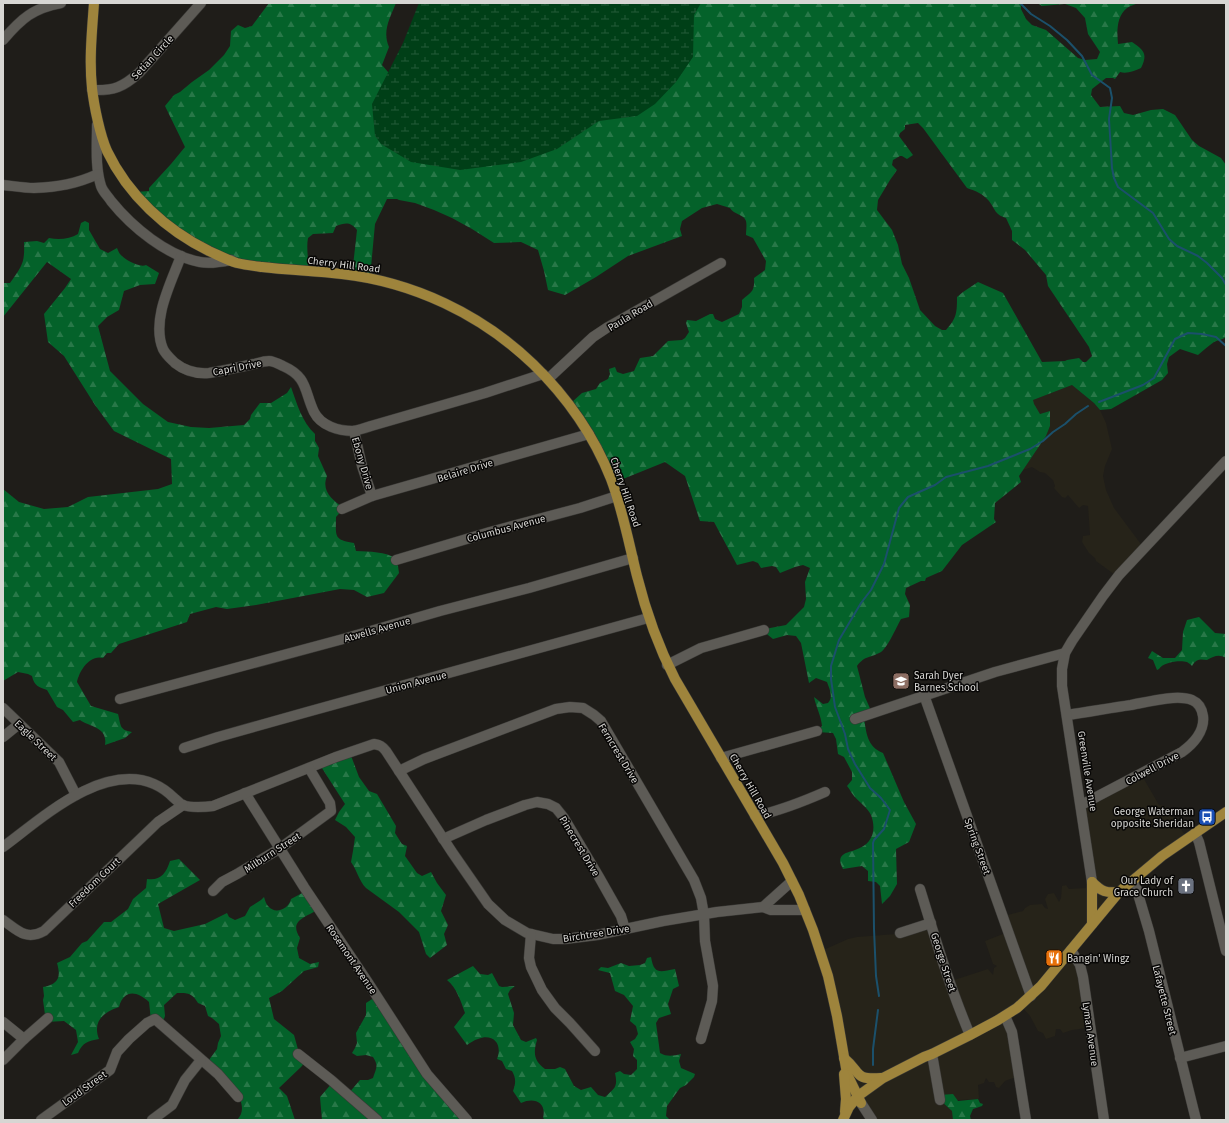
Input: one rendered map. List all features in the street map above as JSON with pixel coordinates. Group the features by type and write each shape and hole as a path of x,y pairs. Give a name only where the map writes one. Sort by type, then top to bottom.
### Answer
{"main road":[{"name":"Cherry Hill Road","path":"94,3 90,57 92,90 97,116 107,150 116,167 138,198 155,215 199,246 231,260 245,264 282,270 342,274 389,282 445,303 470,315 516,348 545,377 581,421 603,460 617,496 648,618 667,665 792,881 806,910 828,976 837,1016 847,1074 859,1099"},
{"path":"845,1119 859,1099 883,1078 1005,1016 1031,996 1119,892 1162,856 1226,812"},
{"path":"1094,887 1104,892 1119,892"},
{"path":"1094,887 1109,905"},
{"path":"1092,924 1094,887"},
{"path":"840,1033 839,1044 846,1099 845,1119"},
{"path":"859,1099 930,1058 932,1054"},
{"path":"844,1058 861,1076 872,1079 883,1078"}],"street":[{"path":"3,40 16,25 28,15 47,6 61,3"},
{"name":"Setian Circle","path":"92,90 103,90 119,87 130,81 139,73 200,3"},
{"path":"97,116 98,174 101,187 125,217 149,238 181,256 199,262 208,263 231,260"},
{"path":"3,185 33,188 64,186 84,181 98,174"},
{"name":"Capri Drive","path":"181,256 161,310 159,323 163,350 170,358 182,369 197,373 209,373 269,361 282,366 295,372 301,379 306,387 315,413 322,422 336,429 354,431 545,377"},
{"name":"Paula Road","path":"545,377 593,337 608,327 721,263"},
{"name":"Ebony Drive","path":"354,431 362,466 372,496"},
{"name":"Belaire Drive","path":"342,509 372,496 589,434"},
{"name":"Greenville Avenue","path":"1094,887 1062,686 1062,669 1065,653 1119,574 1226,461"},
{"name":"Columbus Avenue","path":"396,560 490,532 580,508 617,496"},
{"name":"Atwells Avenue","path":"120,698 343,639 633,558"},
{"name":"Union Avenue","path":"184,748 307,712 648,618"},
{"path":"667,665 701,648 764,630"},
{"path":"855,718 995,672 1065,653"},
{"name":"Spring Street","path":"924,695 1031,996"},
{"name":"Colwell Drive","path":"1067,715 1144,702 1179,698 1197,703 1202,710 1204,719 1200,733 1188,748 1081,805"},
{"name":"Ferncrest Drive","path":"399,771 548,712 570,707 583,708 594,714 601,721 681,856 694,880 701,898 704,915 705,941 713,986 712,1001 701,1040"},
{"name":"Eagle Street","path":"3,708 59,762 76,795"},
{"path":"3,737 19,724"},
{"path":"721,758 817,731"},
{"name":"Birchtree Drive","path":"309,768 374,744 378,744 383,747 488,904 506,920 531,934 553,939 565,939 597,935 704,915 763,907 771,910 806,910"},
{"path":"3,847 50,811 76,795 116,780 131,778 138,779 160,787 183,805 198,807 214,806 309,768"},
{"name":"Milburn Street","path":"214,891 222,882 279,849 331,811 330,803 309,768"},
{"path":"755,816 789,807 825,792"},
{"name":"Rosemont Avenue","path":"245,793 279,849 427,1074 467,1120"},
{"name":"Pinecrest Drive","path":"444,839 486,820 525,806 537,802 548,804 556,808 564,818 614,903 621,916 625,929"},
{"name":"Freedom Court","path":"3,920 28,936 37,935 44,931 158,822 183,805"},
{"path":"1195,833 1199,842 1226,951"},
{"path":"763,907 792,881"},
{"name":"Lafayette Street","path":"1132,881 1136,887 1148,931 1196,1120"},
{"name":"George Street","path":"920,889 961,1014 970,1035"},
{"path":"900,933 930,923"},
{"path":"531,934 529,958 542,990 555,1008 595,1051"},
{"name":"Lyman Avenue","path":"1071,950 1080,965 1083,977 1104,1120"},
{"path":"1005,1016 1012,1032 1026,1120"},
{"path":"3,1060 48,1018"},
{"name":"Loud Street","path":"41,1120 110,1070 117,1052 147,1023 155,1019 201,1060"},
{"path":"3,1022 24,1039"},
{"path":"1180,1058 1226,1046"},
{"path":"298,1054 331,1080 377,1120"},
{"path":"932,1054 940,1100"},
{"path":"152,1120 172,1105 185,1080 201,1060 218,1074 238,1097"},
{"path":"859,1099 872,1120"}],"shaded area":[{"path":"1072,385 1094,403 1100,410 1106,423 1112,449 1105,466 1103,476 1106,490 1114,508 1143,547 1118,577 1096,561 1082,542 1083,536 1090,535 1088,506 1083,505 1079,508 1068,495 1065,498 1062,497 1054,488 1055,486 1053,480 1045,473 1032,467 1023,470 1046,436 1050,426 1049,412 1040,414 1032,400"},
{"path":"1141,774 1159,805 1165,806 1187,838 1141,871 1072,950 1083,998 1087,1028 1063,1033 1060,1029 1056,1029 1055,1036 1046,1039 1043,1033 1038,1031 1030,1016 1021,1006 1007,1016 1016,1077 1005,1081 999,1088 996,1087 994,1082 989,1082 986,1078 984,1083 978,1085 978,1099 941,1101 953,1111 953,1120 871,1120 851,1076 821,951 848,939 896,934 929,924 951,981 988,969 993,975 994,968 997,966 993,964 985,941 1008,932 1004,916 1023,911 1030,905 1042,904 1048,909 1045,899 1048,894 1054,893 1059,902 1061,898 1062,886 1066,885 1069,889 1086,888 1086,874 1078,807"}],"green space":[{"path":"269,3 396,3 389,19 386,35 389,47 382,65 388,72 399,75 655,3 1021,3 1021,9 1026,19 1032,25 1046,30 1078,58 1085,60 1097,59 1100,52 1088,34 1085,18 1076,8 1065,4 1042,6 1037,3 1139,3 1128,7 1123,12 1119,20 1117,35 1118,44 1132,42 1142,50 1144,53 1144,59 1141,68 1123,73 1120,72 1115,79 1106,78 1092,89 1091,95 1100,107 1120,106 1124,113 1133,115 1151,110 1163,109 1175,115 1192,140 1199,146 1221,158 1226,165 1226,337 1214,342 1198,355 1180,349 1169,357 1167,364 1168,373 1162,380 1111,409 1100,410 1094,403 1072,385 1033,400 1040,414 1050,411 1050,426 1046,436 1019,476 1021,482 995,503 994,519 996,522 962,545 942,571 926,578 925,581 921,581 906,588 905,594 910,605 909,617 901,619 884,650 868,657 857,666 865,697 872,713 864,717 868,738 874,747 883,753 904,802 916,824 909,842 896,849 897,884 890,896 882,904 880,886 876,882 868,881 868,871 862,866 843,869 840,863 841,857 844,854 866,845 872,837 873,821 870,812 853,795 847,786 852,780 852,772 844,757 838,754 836,739 833,733 817,732 822,726 814,697 823,704 830,701 831,695 827,682 816,678 809,683 801,643 796,636 787,635 773,639 763,631 765,629 786,625 804,607 806,599 805,582 810,568 803,565 780,573 776,567 772,566 761,568 758,563 753,561 737,565 714,522 700,521 685,476 665,462 613,483 572,402 582,393 596,389 600,383 608,379 610,374 609,369 615,367 617,372 623,374 634,371 640,358 653,356 668,341 682,340 685,338 689,332 686,323 687,320 696,321 713,314 715,319 722,322 739,314 742,307 742,300 753,289 754,278 765,270 766,261 753,238 746,235 745,219 730,208 717,204 702,208 682,221 680,229 682,236 628,256 565,295 548,290 538,250 521,242 494,243 452,218 415,203 397,199 387,199 375,224 370,278 352,275 357,230 350,224 336,226 333,233 313,234 308,238 308,271 246,265 196,244 135,192 149,191 149,188 185,147 165,106 174,95 209,70 224,55 230,46 231,31 238,25 245,28 252,26","holes":["918,123 967,188 984,196 997,213 1006,218 1012,231 1012,240 1025,250 1046,275 1048,286 1089,347 1092,356 1086,362 1083,362 1079,358 1065,361 1042,362 1003,293 978,282 957,297 956,315 946,330 942,330 935,326 920,310 909,278 902,264 898,245 892,230 877,210 878,200 897,170 892,165 893,160 900,156 907,159 913,155 899,136 900,133 905,129 905,125"]},
{"path":"419,3 701,3 694,15 693,57 676,82 655,104 637,116 599,121 557,149 521,162 460,170 411,162 381,144 375,136 372,104 403,43"},
{"path":"85,221 89,223 89,230 100,249 108,253 117,248 120,254 129,261 143,266 146,265 159,273 155,284 140,285 124,291 119,310 107,317 98,326 110,371 143,404 168,422 191,427 209,428 244,425 250,419 251,415 260,403 271,403 287,393 291,387 303,418 315,434 315,441 319,448 318,456 327,476 325,486 327,491 335,502 344,508 336,517 337,536 342,540 354,543 356,551 382,553 392,556 397,559 399,573 384,593 367,597 354,590 340,589 256,605 227,609 216,607 190,614 187,622 119,644 111,653 107,653 103,658 98,657 86,664 80,673 77,682 91,706 118,714 121,726 125,730 132,732 125,738 105,745 104,734 101,731 80,720 73,722 63,710 57,707 47,690 36,684 32,676 18,672 3,681 3,489 19,502 44,509 68,507 88,497 158,489 172,484 171,459 114,431 95,405 64,356 48,342 44,314 71,279 47,262 3,317 3,283 10,283 20,268 24,255 24,242 37,241 44,243 49,238 60,239 72,237 78,234 81,223"},
{"path":"1199,617 1215,633 1226,634 1226,658 1219,656 1207,660 1198,660 1192,666 1187,662 1172,662 1157,670 1153,660 1148,658 1152,651 1163,658 1175,658 1182,650 1183,632 1187,620"},
{"path":"350,753 359,777 369,791 377,794 396,826 395,833 402,844 407,846 405,856 417,873 422,876 431,872 446,895 441,911 448,925 444,934 447,945 430,958 426,954 419,932 399,912 366,888 351,862 355,837 346,827 335,820 345,804 320,765"},
{"path":"179,859 200,880 158,904 164,928 174,931 205,924 227,913 229,917 235,920 245,916 250,907 264,897 271,909 281,910 288,906 291,899 306,891 317,910 303,918 297,924 296,928 300,938 297,948 299,958 310,964 319,962 318,967 304,971 282,991 269,998 274,1019 294,1035 299,1053 307,1060 279,1088 287,1096 295,1120 237,1120 242,1110 240,1099 206,1064 217,1049 221,1036 219,1024 208,1016 205,1006 198,1003 194,997 189,994 177,993 164,1005 165,1016 162,1024 151,1020 149,1002 144,998 136,994 131,994 124,997 119,1007 104,1015 98,1022 97,1033 99,1039 86,1043 82,1046 78,1053 71,1055 78,1042 76,1030 64,1021 46,1022 43,987 56,982 58,979 59,972 57,963 70,957 104,922 111,922 128,909 133,899 146,888 147,879 159,878 167,870 170,861"},
{"path":"651,957 654,967 658,971 675,969 679,986 673,989 668,1004 671,1014 659,1018 656,1023 660,1053 670,1056 681,1054 679,1061 681,1068 695,1074 686,1085 680,1088 667,1106 666,1116 670,1120 546,1120 543,1118 543,1108 538,1102 526,1101 521,1103 513,1091 515,1078 512,1071 506,1069 502,1061 497,1059 499,1054 498,1044 488,1037 475,1040 467,1045 454,1027 465,1013 456,991 447,980 473,966 480,974 488,975 492,973 499,986 515,986 508,994 514,1013 513,1025 521,1040 526,1042 536,1038 535,1056 541,1066 545,1069 555,1069 560,1067 565,1069 574,1086 581,1090 591,1087 598,1095 605,1097 615,1087 615,1073 620,1071 624,1074 631,1075 637,1069 637,1060 633,1056 634,1049 630,1042 635,1039 638,1034 636,1026 630,1021 633,1006 624,995 615,991 610,973 598,970 601,967 608,968 621,963 629,966 640,965 645,963 647,958"},
{"path":"377,996 403,1037 467,1120 322,1120 320,1097 333,1082 348,1094 360,1080 368,1080 373,1078 376,1065 373,1057 366,1055 357,1056 352,1053 357,1043 356,1033 366,1015 366,1003"},
{"path":"953,1094 958,1101 978,1099 980,1103 983,1104 982,1106 973,1109 970,1116 971,1120 953,1120 952,1111 941,1101 940,1095"}],"waterway":[{"path":"1020,3 1031,14 1050,26 1067,40 1082,56 1092,75 1110,88 1112,98 1109,119 1112,168 1118,187 1153,213 1169,239 1177,246 1198,256 1207,263 1222,278 1226,285"},
{"path":"1099,402 1143,385 1154,378 1175,339 1188,333 1216,337 1226,346"},
{"path":"879,996 876,976 874,929 873,843 884,829 890,810 881,798 870,788 855,764 848,749 845,734 835,707 831,679 831,666 839,640 861,603 871,590 884,564 899,508 908,497 935,485 946,477 988,466 1030,449 1043,441 1088,406"},
{"path":"873,1065 873,1049 878,1010"}],"place":[{"name":"Sarah Dyer Barnes School","path":"901,681"},
{"name":"George Waterman opposite Sheridan","path":"1207,817"},
{"name":"Our Lady of Grace Church","path":"1186,886"},
{"name":"Bangin' Wingz","path":"1054,958"}]}
